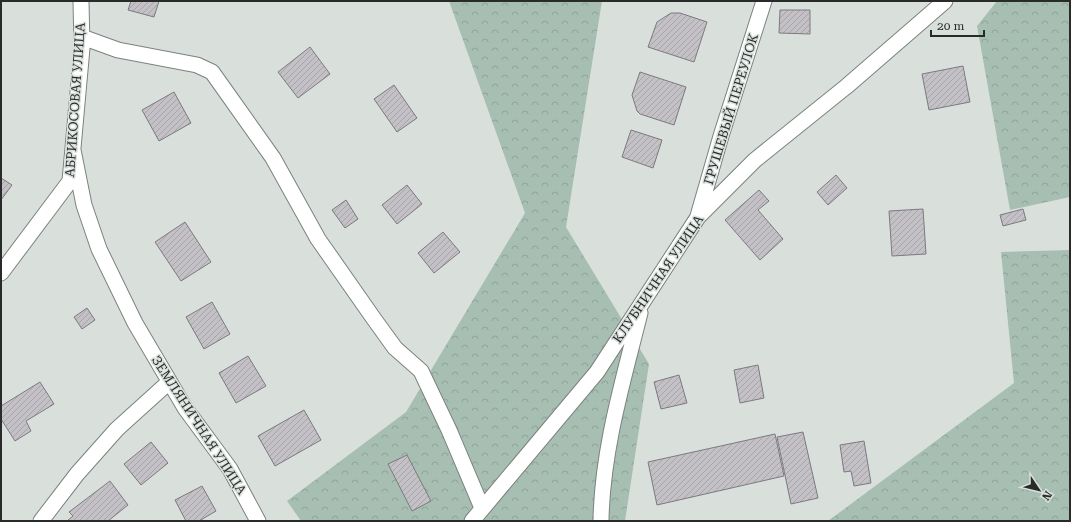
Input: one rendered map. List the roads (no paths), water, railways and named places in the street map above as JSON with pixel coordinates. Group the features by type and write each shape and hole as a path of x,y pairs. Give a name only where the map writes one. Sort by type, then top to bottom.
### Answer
{"street":[{"name":"АБРИКОСОВАЯ УЛИЦА","path":"1,273 70,182 82,37 81,1"},
{"name":"ГРУШЕВЫЙ ПЕРЕУЛОК","path":"698,217 721,136 764,1"},
{"name":"КЛУБНИЧНАЯ УЛИЦА","path":"472,521 597,372 698,217 755,160 847,86 944,1"},
{"path":"82,37 118,50 197,65 212,72 273,158 318,239 395,348 421,371 449,430 482,508"},
{"name":"ЗЕМЛЯНИЧНАЯ УЛИЦА","path":"73,150 84,205 99,250 135,323 185,408 230,470 258,521"},
{"path":"601,521 601,495 615,415 643,303"},
{"path":"41,521 77,474 117,428 169,382"}]}
